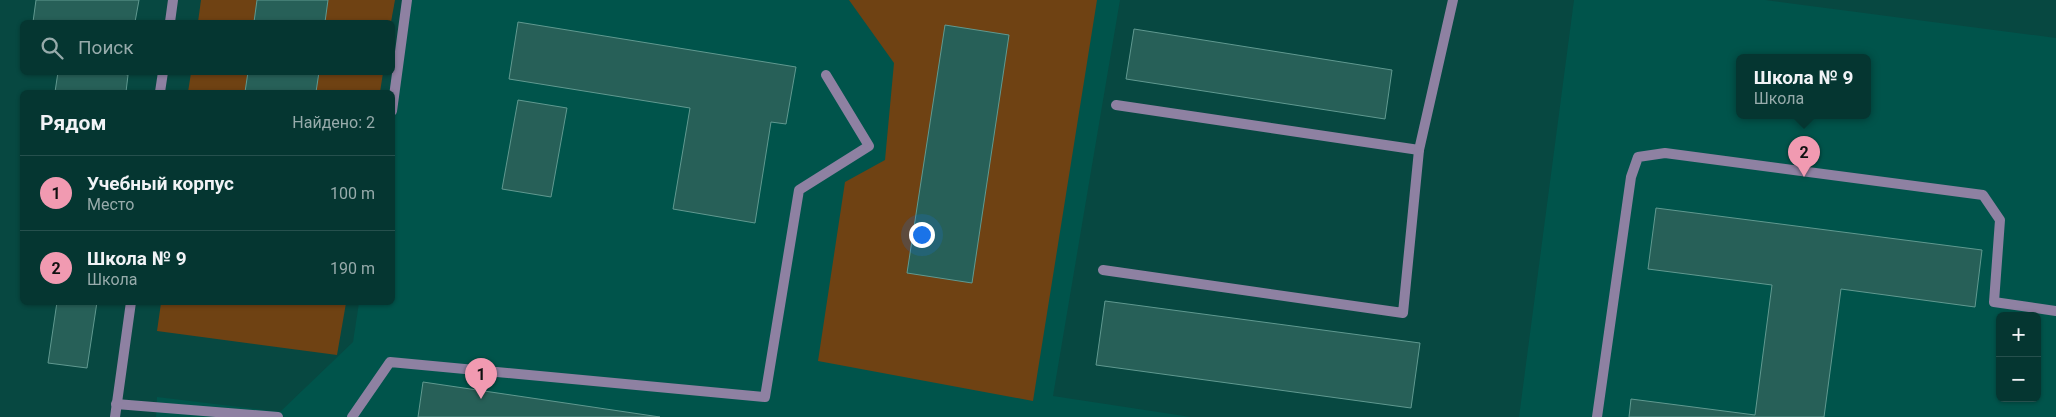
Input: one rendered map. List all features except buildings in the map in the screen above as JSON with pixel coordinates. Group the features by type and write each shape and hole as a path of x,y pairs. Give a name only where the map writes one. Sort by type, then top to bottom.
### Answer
{"lane":[{"path":"170,20 173,0"},
{"path":"395,90 407,0"},
{"path":"1103,270 1403,313 1419,150 1453,0"},
{"path":"160,90 163,75"},
{"path":"352,417 390,362 765,397 799,190 869,146 826,75"},
{"path":"1116,105 1419,150"},
{"path":"1596,417 1631,177 1638,157 1665,153 1983,195 2000,220 1994,302 2056,311"},
{"path":"115,417 130,305"},
{"path":"116,404 278,417"}],"shaded area":[{"path":"201,0 257,0 254,20 198,20"},
{"path":"328,0 395,0 391,20 325,20"},
{"path":"402,0 1120,0 1053,396 1191,417 156,417 157,397 280,412 353,342 359,305 395,305 395,90 389,90 391,75 395,75 395,50"},
{"path":"849,0 1097,0 1033,401 818,361 845,182 885,160 894,63"},
{"path":"1574,0 1765,0 2056,38 2056,417 1519,417"},
{"path":"191,75 248,75 245,90 188,90"},
{"path":"319,75 383,75 380,90 316,90"},
{"path":"161,305 346,305 337,355 157,331"}],"place":[{"name":"Школа № 9","path":"1804,177"},
{"name":"Учебный корпус","path":"481,399"}]}
